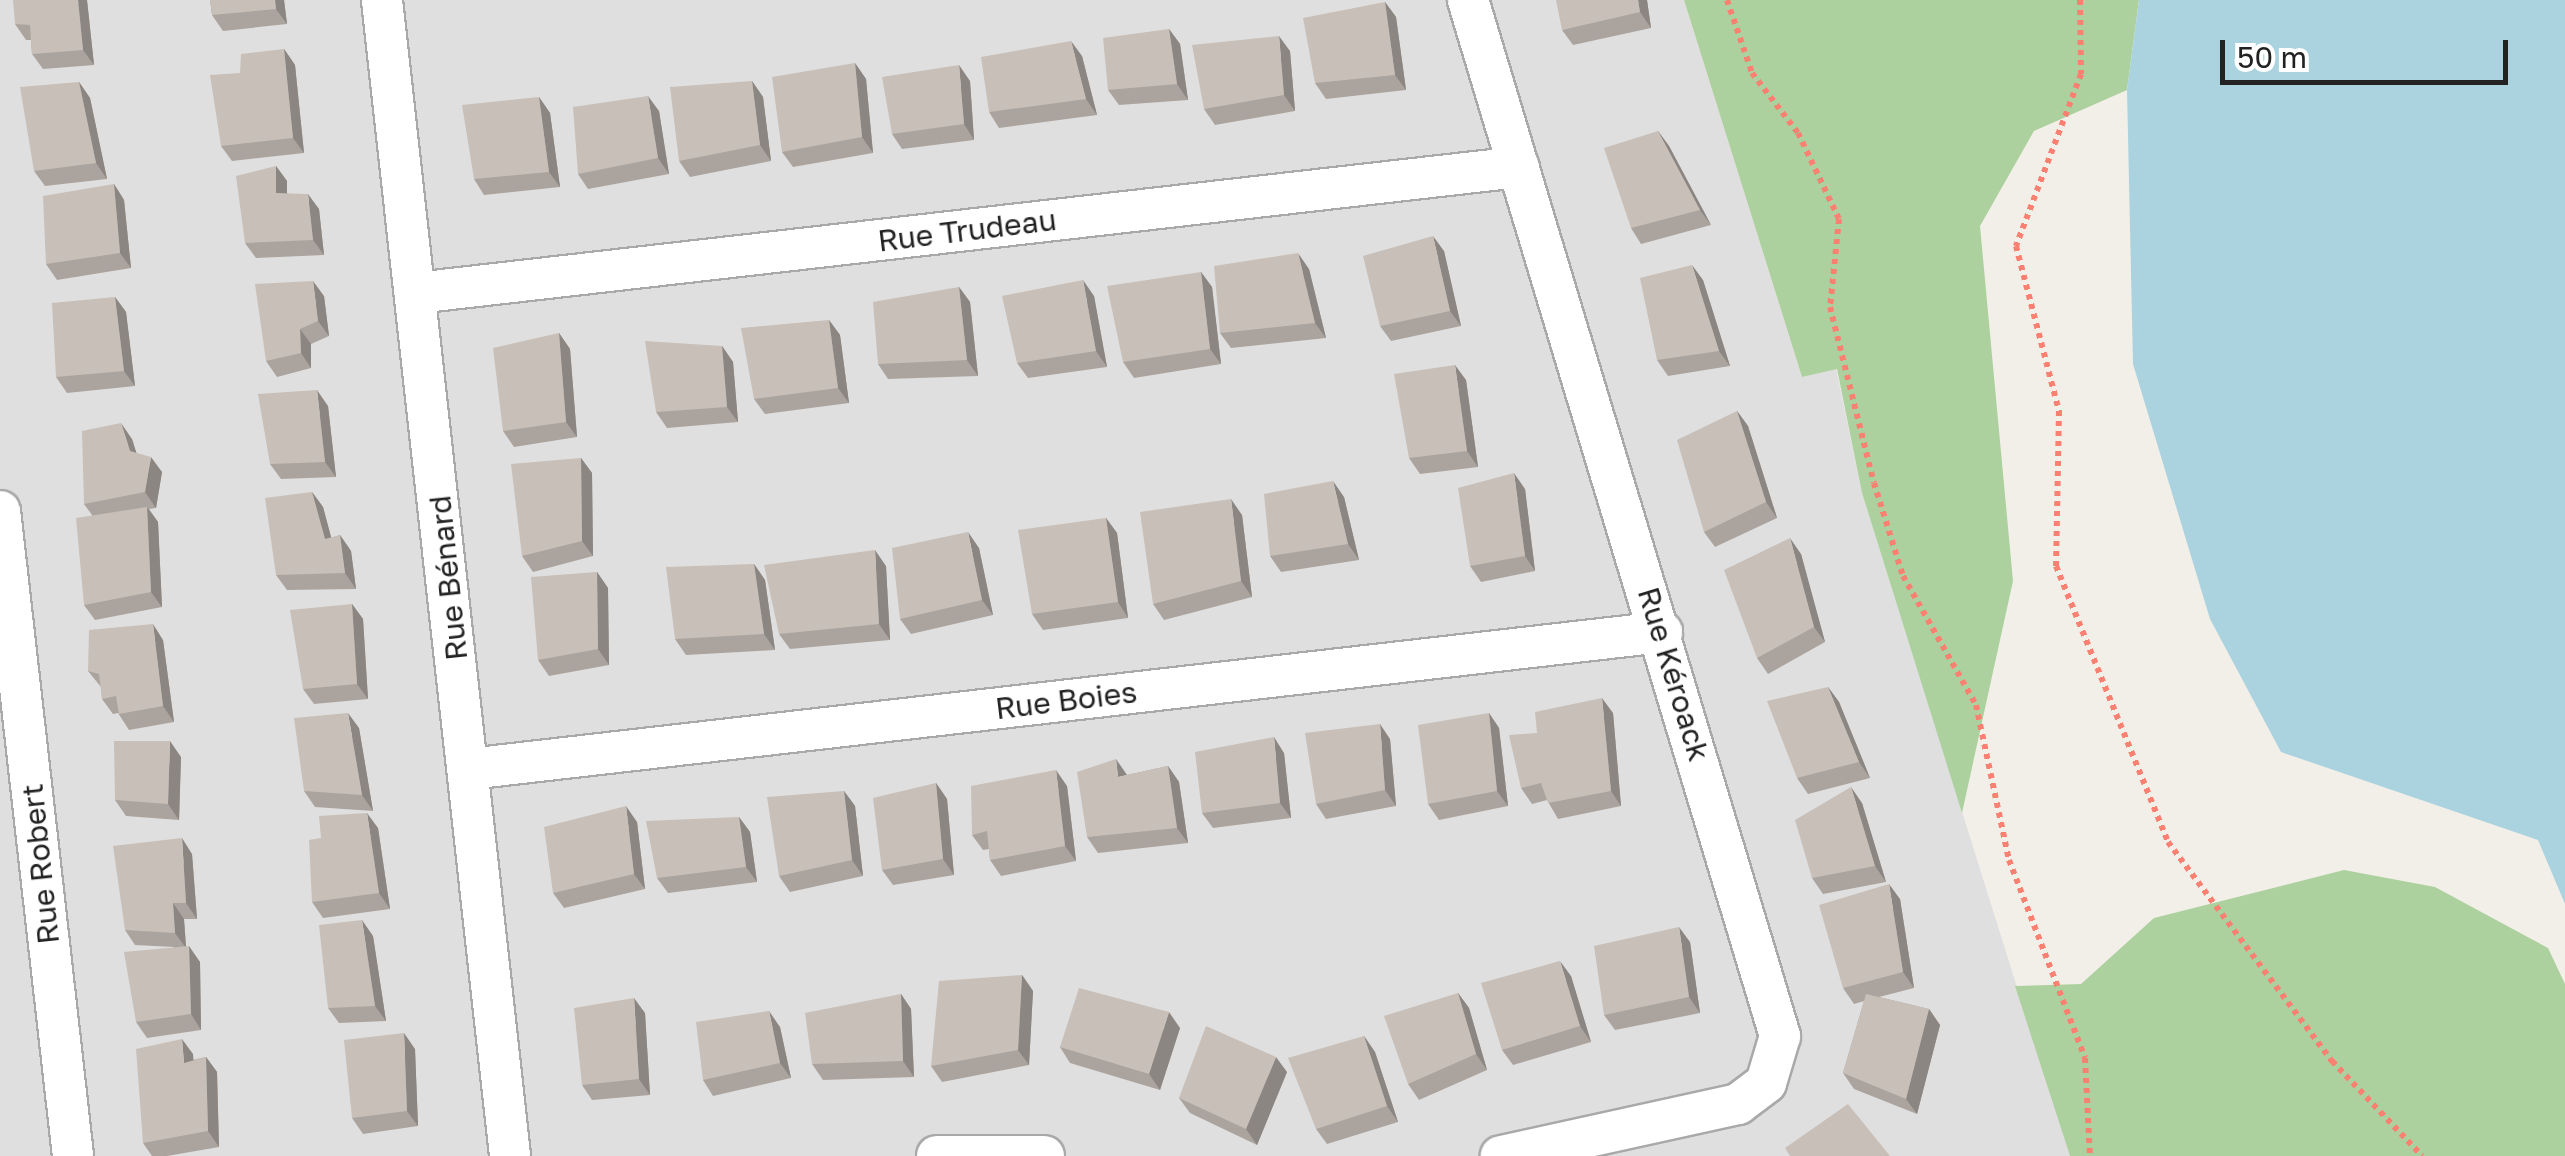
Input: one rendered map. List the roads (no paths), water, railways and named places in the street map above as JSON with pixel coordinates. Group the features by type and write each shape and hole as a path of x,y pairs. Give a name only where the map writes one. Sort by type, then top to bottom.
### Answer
{"street":[{"name":"Rue Bénard","path":"382,0 510,1156"},
{"name":"Rue Kéroack","path":"1468,0 1774,1007 1777,1060 1738,1104 1501,1156"},
{"name":"Rue Trudeau","path":"416,293 1519,167"},
{"name":"Rue Robert","path":"0,512 73,1156"},
{"name":"Rue Boies","path":"470,768 1662,632"},
{"path":"937,1156 1044,1156"}],"water":[{"path":"2139,0 2565,0 2565,904 2538,840 2281,752 2210,619 2133,364 2127,90"}]}
